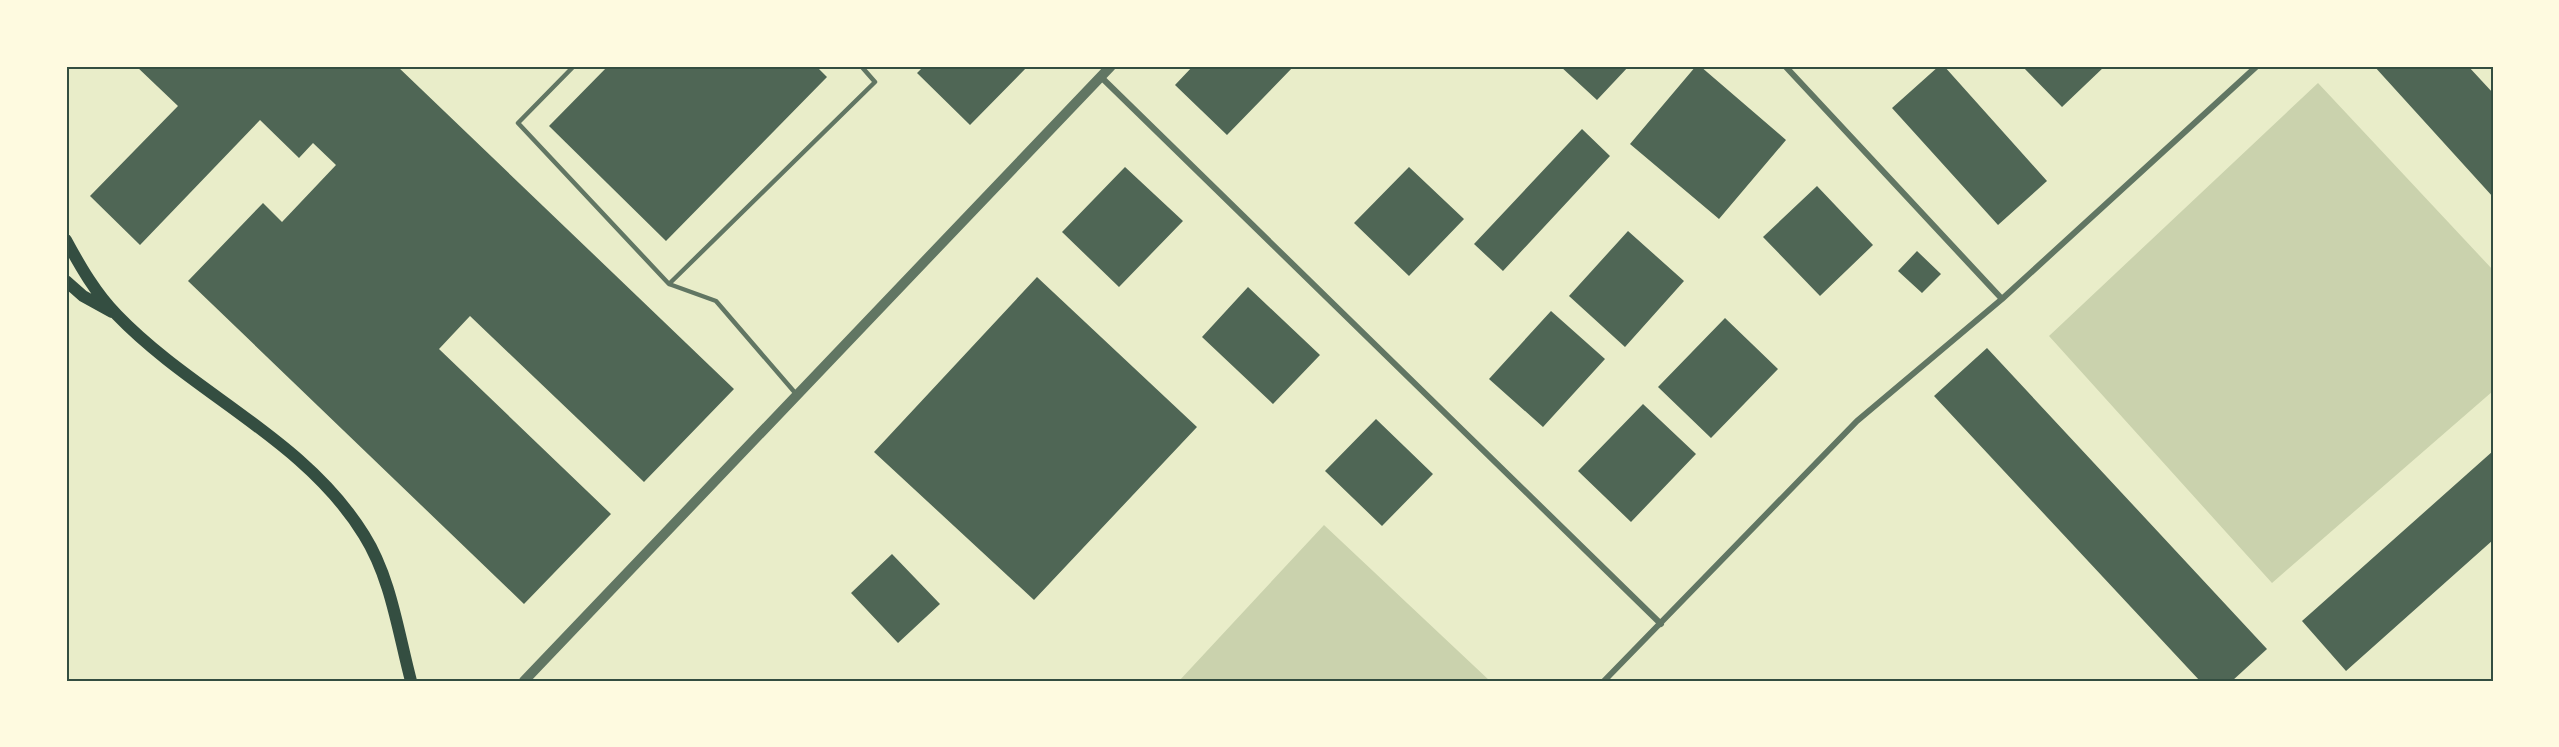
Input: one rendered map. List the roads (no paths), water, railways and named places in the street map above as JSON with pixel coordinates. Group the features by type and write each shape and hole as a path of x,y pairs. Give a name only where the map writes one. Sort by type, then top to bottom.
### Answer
{"main road":[{"path":"66,240 81,266 115,314"},
{"path":"66,281 83,296 115,314 171,362 291,454 319,480 353,519 374,552 384,576 411,681"}],"street":[{"path":"524,681 1111,66"},
{"path":"1785,66 2002,299"},
{"path":"1604,681 1857,421 2002,299 2257,66"},
{"path":"1101,77 1661,624"}],"lane":[{"path":"574,66 518,123 669,284 716,301 797,395"},
{"path":"669,284 875,82 861,66"}]}
